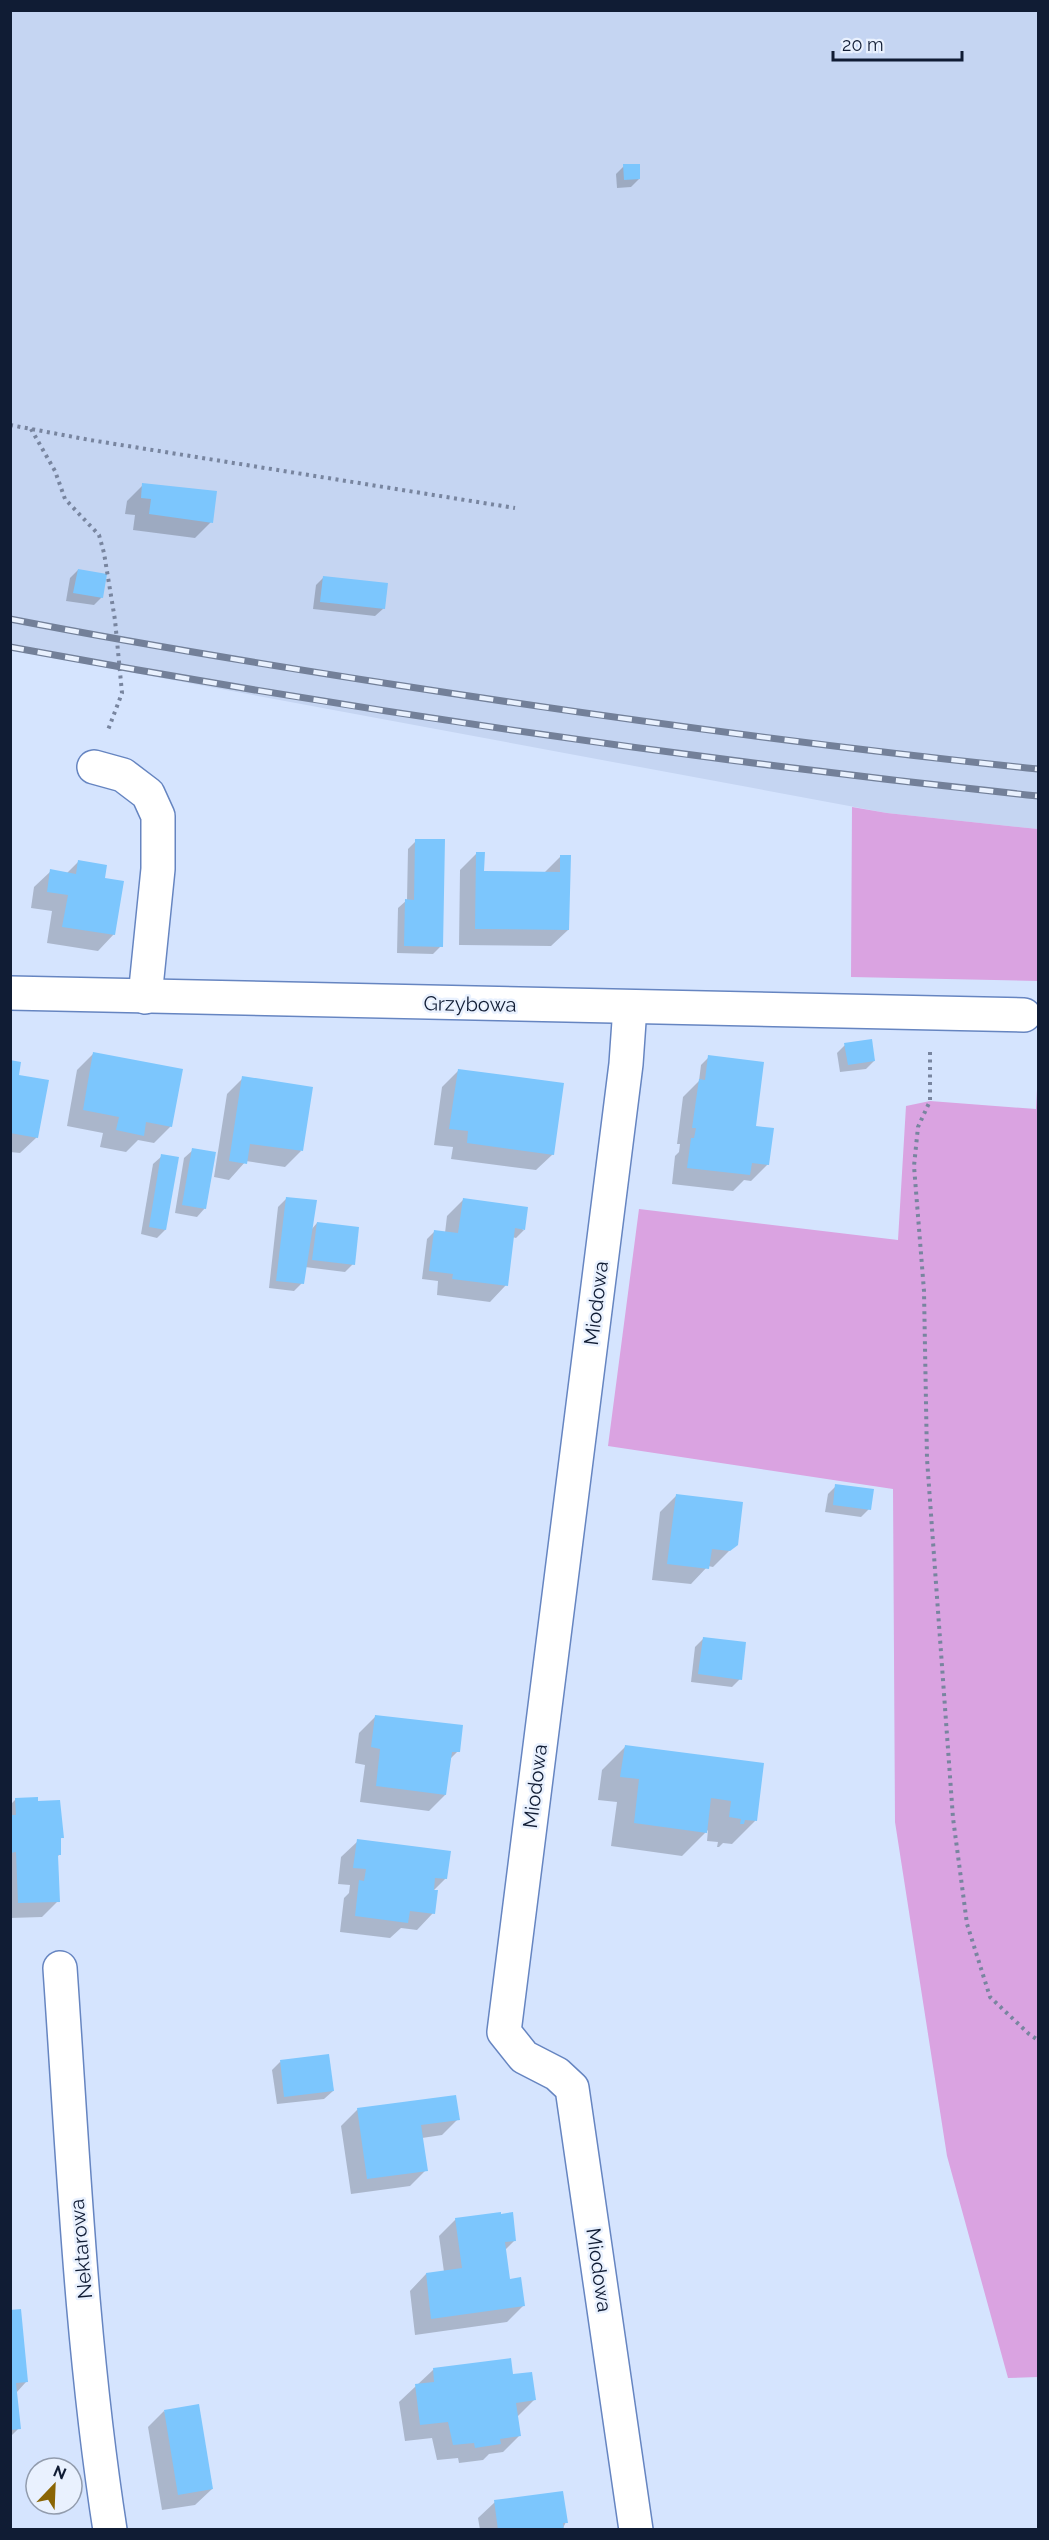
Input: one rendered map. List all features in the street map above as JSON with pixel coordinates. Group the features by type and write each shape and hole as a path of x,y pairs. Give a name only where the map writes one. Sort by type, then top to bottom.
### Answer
{"street":[{"path":"94,767 123,775 148,794 158,816 158,869 145,997"},
{"name":"Grzybowa","path":"10,993 1024,1015"},
{"name":"Miodowa","path":"630,1007 626,1064 504,2032 524,2057 557,2074 572,2088 636,2529"},
{"name":"Nektarowa","path":"60,1968 81,2265 101,2476 110,2529"}],"path":[{"path":"10,424 514,508"},
{"path":"31,429 55,471 65,500 99,535 104,553 115,620 122,693 94,767"},
{"path":"930,1013 930,1101 918,1127 914,1166 924,1291 927,1459 953,1818 968,1924 990,1997 1038,2040"}],"shaded area":[{"path":"10,11 1038,11 1038,829 887,813 11,650"},
{"path":"852,807 887,813 1038,829 1038,981 851,977"},
{"path":"1038,1069 1038,2377 1008,2378 947,2156 895,1822 893,1489 608,1446 639,1209 898,1240 906,1106 930,1101 1036,1109"}],"building":[{"path":"623,164 640,164 640,179 624,180"},
{"path":"142,483 217,491 213,523 149,514 151,499 141,498"},
{"path":"78,569 107,574 103,598 73,593"},
{"path":"323,576 388,583 385,609 320,602"},
{"path":"415,839 445,839 443,947 404,946 405,899 414,900"},
{"path":"476,852 485,852 484,871 560,872 560,855 571,855 569,930 475,929"},
{"path":"78,860 107,865 105,878 124,881 115,935 62,927 68,895 47,892 50,869 76,874"},
{"path":"872,1039 875,1061 848,1065 844,1043"},
{"path":"93,1052 183,1069 172,1127 146,1122 144,1136 116,1130 119,1117 83,1110"},
{"path":"708,1055 764,1062 756,1126 774,1128 769,1165 752,1163 750,1175 687,1168 691,1138 694,1138 696,1128 692,1128 699,1079 705,1080"},
{"path":"10,1060 21,1062 19,1075 49,1080 38,1138 10,1133"},
{"path":"458,1069 564,1083 554,1155 467,1143 468,1131 449,1129"},
{"path":"242,1076 313,1087 303,1151 250,1144 247,1164 229,1161"},
{"path":"192,1148 216,1152 206,1209 182,1205"},
{"path":"161,1154 179,1157 166,1230 149,1227"},
{"path":"286,1197 317,1200 304,1284 276,1281"},
{"path":"463,1198 528,1207 525,1230 515,1228 508,1286 452,1279 453,1274 429,1271 434,1230 458,1233"},
{"path":"317,1222 359,1227 355,1265 312,1260"},
{"path":"835,1484 874,1489 871,1510 833,1505"},
{"path":"676,1494 743,1502 738,1545 730,1551 712,1549 709,1569 667,1564"},
{"path":"703,1637 746,1642 742,1680 698,1674"},
{"path":"375,1715 463,1725 460,1752 452,1752 446,1795 376,1786 380,1749 371,1747"},
{"path":"625,1745 764,1763 757,1821 745,1820 744,1824 740,1824 741,1819 729,1817 731,1801 711,1798 707,1833 634,1823 639,1779 620,1777"},
{"path":"38,1797 38,1801 60,1800 64,1838 61,1838 61,1855 58,1855 60,1902 18,1903 16,1852 10,1853 10,1815 16,1815 15,1798"},
{"path":"357,1839 451,1851 447,1879 435,1878 434,1890 438,1890 435,1914 410,1911 408,1923 355,1916 359,1880 364,1881 366,1869 353,1868"},
{"path":"329,2054 334,2091 284,2097 280,2060"},
{"path":"456,2095 460,2120 421,2125 428,2171 367,2179 357,2108"},
{"path":"501,2212 501,2214 513,2212 516,2241 505,2242 510,2279 521,2277 525,2306 431,2319 426,2273 462,2268 455,2218"},
{"path":"21,2309 28,2382 16,2383 21,2429 10,2430 10,2310"},
{"path":"511,2358 513,2374 532,2372 536,2400 516,2403 521,2436 500,2439 501,2444 475,2448 474,2443 453,2445 448,2422 420,2425 415,2384 434,2382 433,2368"},
{"path":"199,2404 213,2489 178,2495 164,2410"},
{"path":"563,2491 568,2523 563,2523 564,2530 498,2530 494,2500"}],"railway":[{"path":"10,619 252,662 557,709 797,741 1038,769"},
{"path":"10,647 266,692 523,732 651,750 1038,796"}]}
